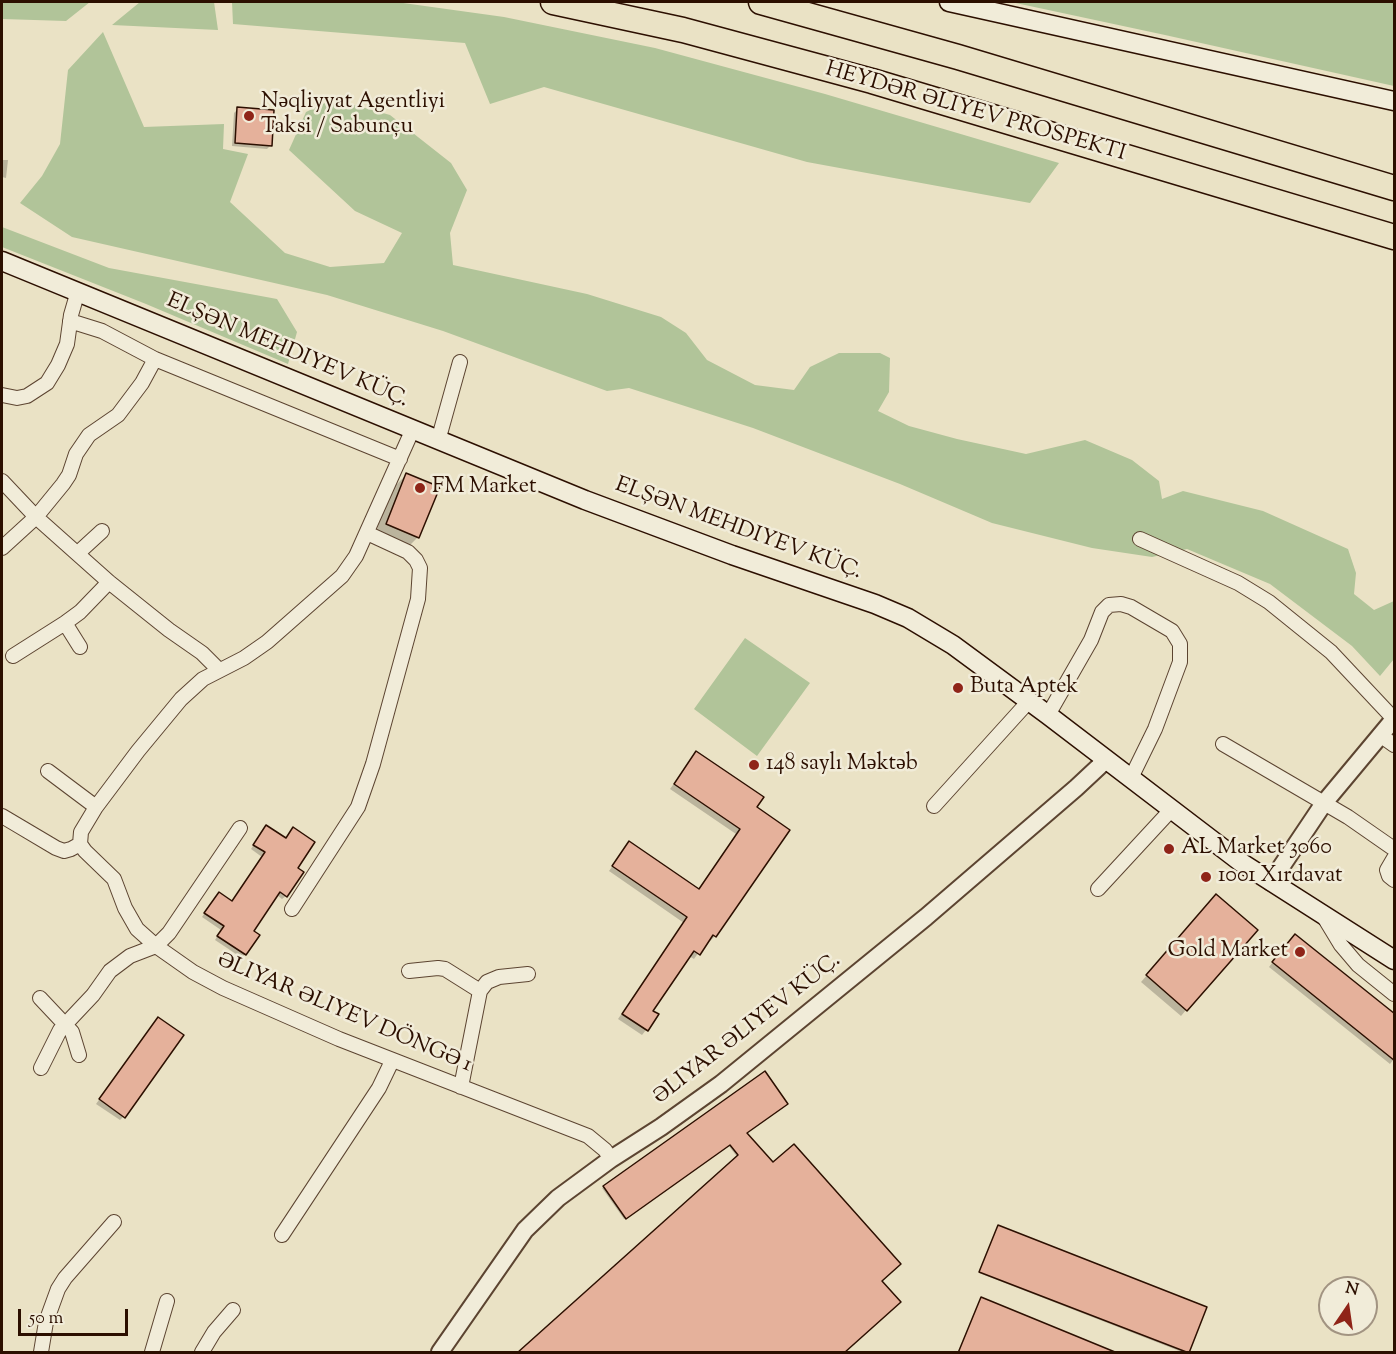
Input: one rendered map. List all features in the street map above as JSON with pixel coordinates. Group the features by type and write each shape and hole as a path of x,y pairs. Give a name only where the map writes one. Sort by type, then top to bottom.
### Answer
{"highway":[{"name":"HEYDƏR ƏLIYEV PROSPEKTI","path":"553,2 683,30 872,81 1395,237"},
{"path":"761,2 958,57 1395,188"}],"main road":[{"path":"950,2 1395,101"},
{"name":"ELŞƏN MEHDIYEV KÜÇ.","path":"2,261 412,431 640,521 875,604 934,633 1048,715 1206,837 1270,882 1395,960"}],"street":[{"path":"2,395 18,398 27,396 47,383 67,344 78,291"},
{"path":"70,321 102,331 155,359 400,459"},
{"path":"2,548 36,517 63,484 69,476 76,454 89,435 118,416 142,383 155,359"},
{"path":"438,441 460,362"},
{"path":"2,816 64,851 80,844 81,832 96,807 181,699 203,680 244,658 267,642 342,576 356,556 412,431"},
{"path":"2,481 36,517 110,582 169,630 202,652 219,670"},
{"path":"78,553 102,531"},
{"path":"292,909 358,807 373,764 418,599 420,568 416,560 408,552 367,533"},
{"path":"1140,539 1238,583 1269,602 1331,651 1394,719 1324,803 1270,882"},
{"path":"13,656 80,612 110,582"},
{"path":"1048,715 1091,640 1102,612 1109,605 1121,604 1131,607 1172,631 1180,644 1180,662 1155,729 1131,778"},
{"path":"65,623 80,647"},
{"path":"934,806 1029,701"},
{"path":"1380,735 1395,745"},
{"path":"1223,744 1348,817 1395,849"},
{"name":"ƏLIYAR ƏLIYEV KÜÇ.","path":"440,1353 525,1230 558,1198 721,1084 926,916 1106,760"},
{"path":"48,771 96,807"},
{"path":"1098,889 1171,810"},
{"path":"41,1068 54,1040 93,995 110,971 130,956 156,946 169,933 240,828"},
{"name":"ƏLIYAR ƏLIYEV DÖNGƏ 1","path":"80,844 114,879 131,921 137,929 156,946 193,972 223,988 392,1061 588,1137 605,1150 611,1159"},
{"path":"1395,858 1387,870 1389,876 1395,880"},
{"path":"1323,915 1341,945 1358,965 1395,994"},
{"path":"409,971 445,969 480,991"},
{"path":"461,1087 480,991 487,982 499,977 528,974"},
{"path":"40,999 72,1032 79,1055"},
{"path":"282,1235 379,1088 392,1061"},
{"path":"41,1353 46,1322 58,1289 114,1222"},
{"path":"152,1353 167,1301"},
{"path":"202,1353 214,1332 233,1310"}],"green space":[{"path":"2,2 90,2 66,21 2,19"},
{"path":"140,2 214,2 218,30 112,25"},
{"path":"232,2 396,2 504,17 655,48 825,94 1059,163 1030,203 807,162 544,87 490,104 465,43 233,24"},
{"path":"1011,2 1394,2 1394,86 1165,35"},
{"path":"103,32 144,127 224,124 223,149 248,154 230,202 285,253 330,267 384,263 402,233 355,211 289,150 306,112 333,99 390,115 451,163 467,190 450,233 453,265 587,294 661,317 686,333 707,360 755,385 794,390 810,367 839,353 880,353 890,358 889,392 878,411 909,426 1026,454 1085,440 1132,460 1159,481 1162,499 1183,491 1263,511 1348,549 1356,573 1354,594 1374,610 1394,601 1394,659 1380,676 1352,646 1270,584 1187,549 1152,557 1092,548 992,523 900,484 753,428 629,388 607,391 443,331 327,295 72,237 20,203 42,176 60,144 68,70"},
{"path":"2,227 109,268 277,299 297,332 288,364 2,247"},
{"path":"745,638 810,683 757,756 694,709"}],"building":[{"path":"237,107 274,110 272,146 235,143"},
{"path":"406,473 440,487 419,538 386,524"},
{"path":"696,751 764,797 757,807 790,830 716,937 713,935 700,955 694,951 653,1011 659,1014 648,1031 622,1014 687,917 612,866 629,841 699,889 740,829 674,784"},
{"path":"266,825 286,838 293,827 315,842 298,868 304,872 287,897 280,892 254,931 260,935 246,955 217,936 224,926 204,913 219,892 232,901 265,852 253,845"},
{"path":"1216,894 1258,930 1187,1011 1146,975"},
{"path":"1295,934 1395,1014 1395,1061 1272,962"},
{"path":"158,1017 184,1035 125,1118 99,1099"},
{"path":"765,1071 788,1104 747,1133 773,1162 794,1144 901,1264 882,1281 901,1302 844,1353 517,1353 738,1155 730,1145 626,1219 603,1186"},
{"path":"998,1225 1207,1307 1189,1353 979,1272"},
{"path":"981,1297 1115,1352 1115,1353 958,1353"}],"place":[{"name":"Nəqliyyat Agentliyi Taksi / Sabunçu","path":"249,116"},
{"name":"FM Market","path":"420,488"},
{"name":"Buta Aptek","path":"958,688"},
{"name":"148 saylı Məktəb","path":"754,765"},
{"name":"AL Market 3060","path":"1169,849"},
{"name":"1001 Xırdavat","path":"1206,877"},
{"name":"Gold Market","path":"1300,952"}]}
